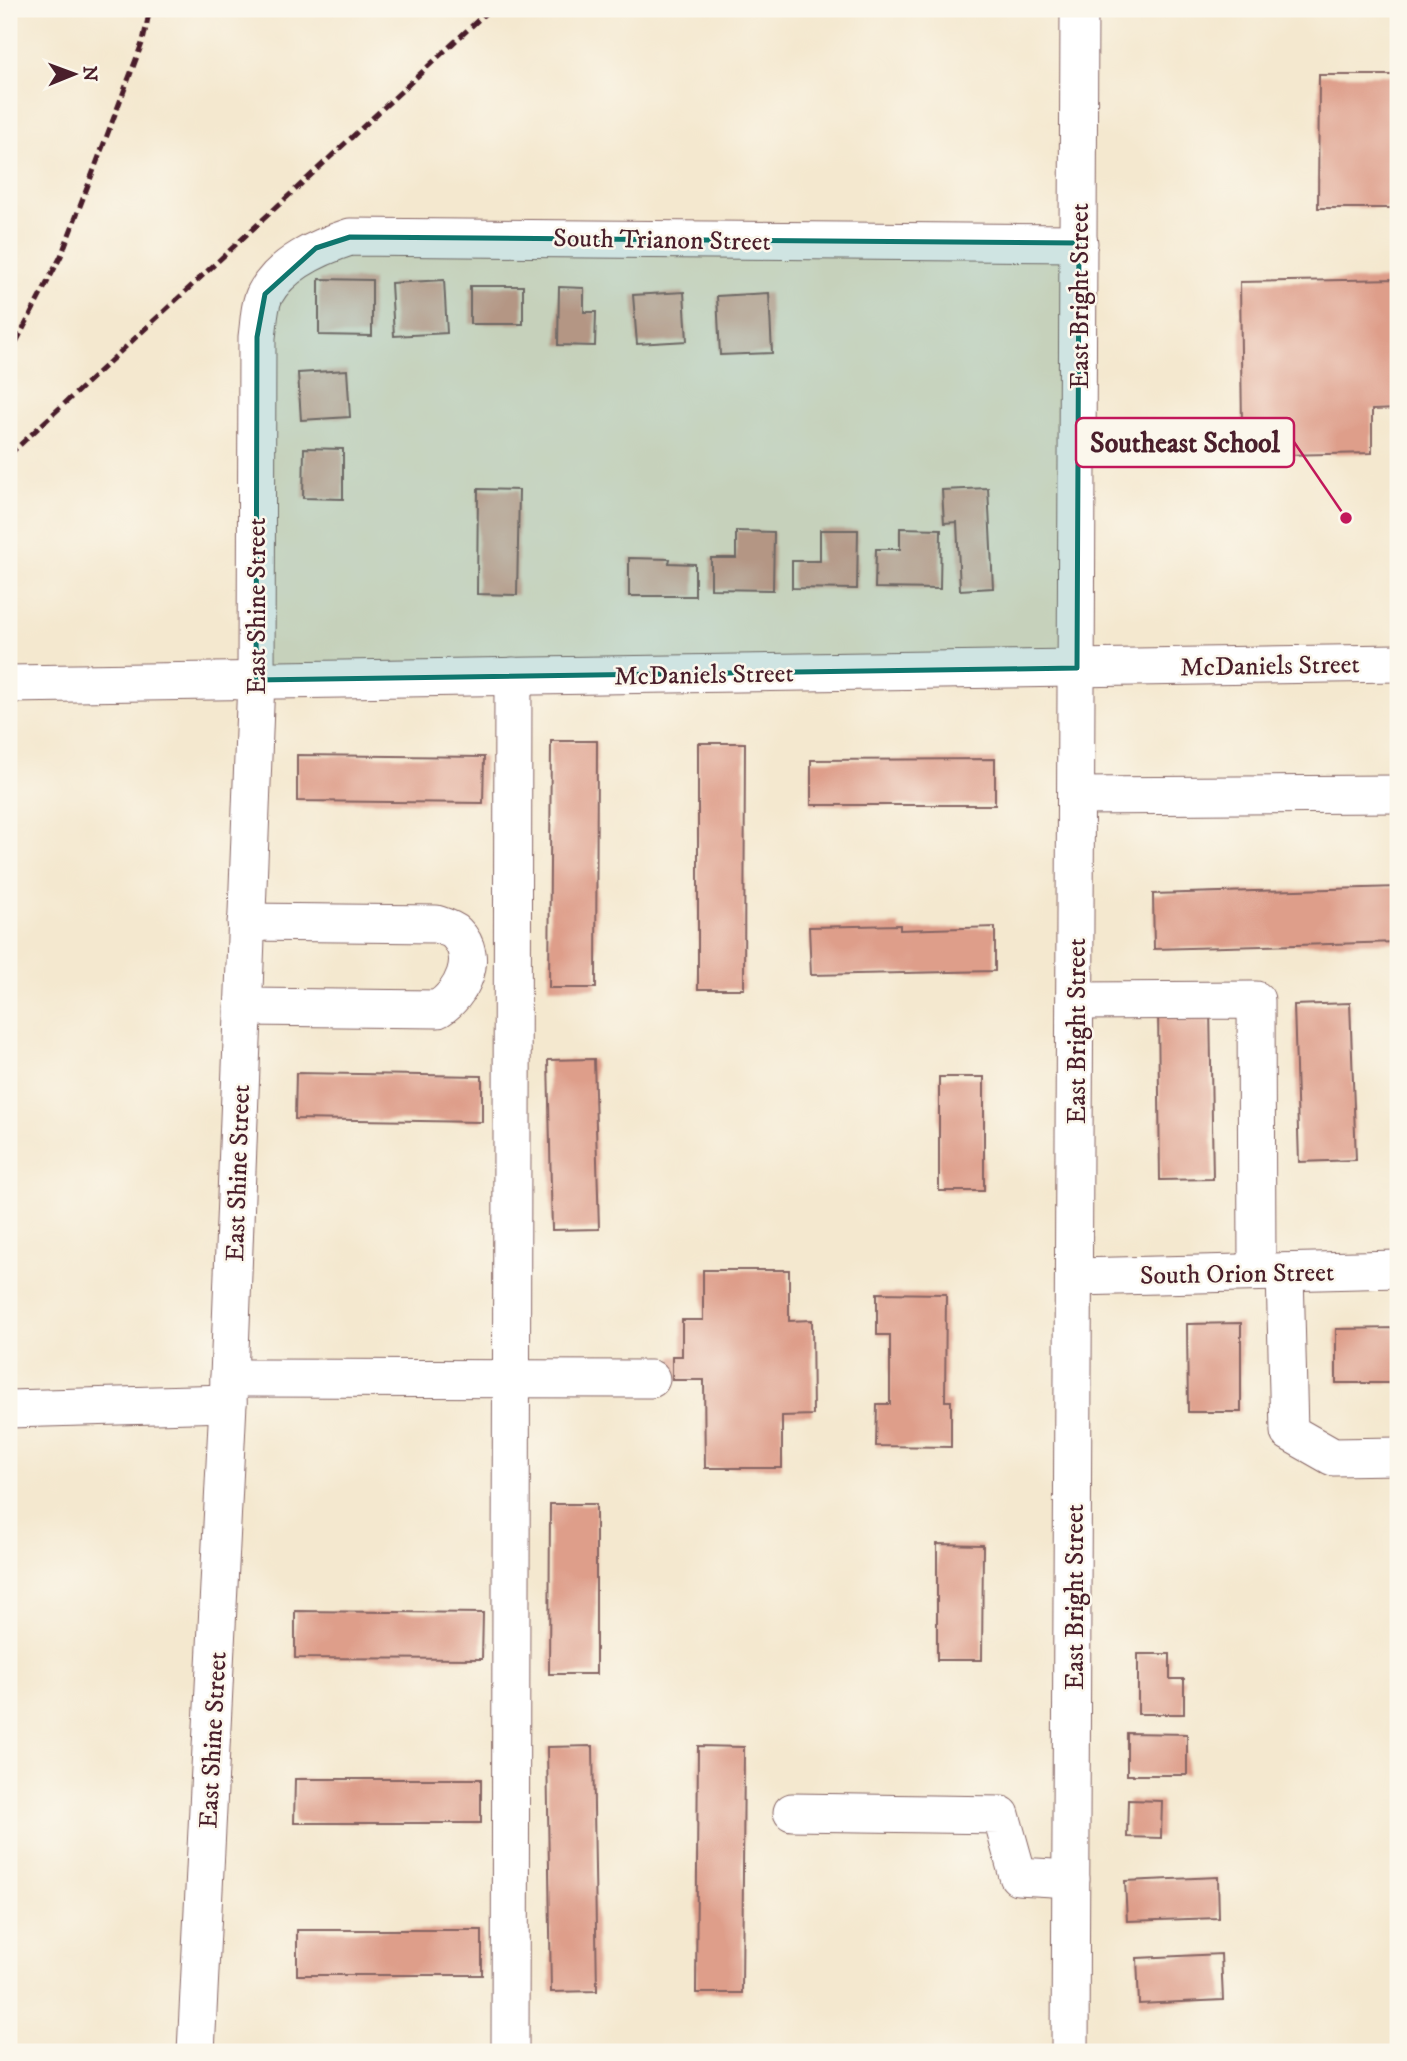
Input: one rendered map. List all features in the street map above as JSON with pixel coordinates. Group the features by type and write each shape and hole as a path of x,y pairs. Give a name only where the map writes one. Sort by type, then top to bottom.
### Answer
{"street":[{"name":"East Bright Street","path":"1070,2052 1076,1277 1079,9"},
{"name":"South Trianon Street","path":"265,294 290,266 316,248 349,237 1079,243"},
{"name":"East Shine Street","path":"197,2052 229,1391 256,680 257,337 265,294"},
{"name":"McDaniels Street","path":"9,684 1398,663"},
{"path":"510,2052 513,676"},
{"path":"1076,796 1398,794"},
{"path":"243,1007 438,1009 454,999 464,981 467,955 456,933 436,924 246,922"},
{"path":"1076,1001 1256,1000 1271,1272 1289,1432 1333,1457 1398,1456"},
{"name":"South Orion Street","path":"1076,1277 1398,1269"},
{"path":"9,1409 229,1391 512,1379 651,1379"},
{"path":"792,1812 1001,1815 1018,1876 1072,1879"}],"highlighted area":[{"path":"350,237 1079,243 1077,668 256,680 257,337 265,294 316,248"}],"building":[{"path":"1319,75 1398,75 1398,208 1318,208"},
{"path":"319,279 372,280 372,336 319,335"},
{"path":"1398,279 1398,409 1372,410 1372,453 1284,455 1284,424 1242,425 1240,282"},
{"path":"444,280 447,333 394,336 391,283"},
{"path":"470,286 523,286 523,324 470,324"},
{"path":"559,287 584,288 584,312 596,312 595,346 558,345"},
{"path":"684,292 687,341 637,344 633,295"},
{"path":"769,293 772,353 720,355 717,296"},
{"path":"347,370 350,417 301,420 298,373"},
{"path":"304,448 343,449 343,499 303,498"},
{"path":"988,488 993,588 960,590 957,522 944,523 942,490"},
{"path":"478,489 519,490 517,595 477,594"},
{"path":"900,528 941,529 940,589 875,588 876,549 900,549"},
{"path":"820,530 858,530 857,589 792,588 792,561 820,561"},
{"path":"736,531 774,532 773,590 711,589 711,558 736,558"},
{"path":"629,558 670,559 669,563 695,564 695,596 629,596"},
{"path":"551,741 597,741 596,988 549,988"},
{"path":"698,743 745,743 744,989 698,989"},
{"path":"297,755 484,757 483,803 297,801"},
{"path":"995,759 995,805 811,805 811,760"},
{"path":"1398,887 1398,942 1154,949 1153,894"},
{"path":"900,925 900,930 995,927 995,971 811,975 809,927"},
{"path":"1350,1003 1356,1160 1299,1162 1294,1005"},
{"path":"1158,1007 1210,1007 1213,1179 1160,1180"},
{"path":"594,1059 599,1229 552,1230 548,1060"},
{"path":"296,1073 482,1076 482,1122 295,1119"},
{"path":"939,1077 984,1077 984,1191 939,1191"},
{"path":"703,1270 789,1270 789,1321 812,1320 813,1415 782,1416 782,1468 705,1468 704,1380 672,1380 672,1356 682,1356 682,1320 703,1320"},
{"path":"877,1293 946,1294 945,1401 951,1401 951,1447 876,1446 877,1404 890,1404 890,1335 877,1335"},
{"path":"1241,1323 1241,1412 1188,1412 1187,1324"},
{"path":"1398,1328 1398,1383 1336,1383 1336,1329"},
{"path":"550,1504 596,1504 596,1674 549,1674"},
{"path":"937,1544 983,1545 982,1660 937,1660"},
{"path":"295,1611 483,1613 482,1659 295,1658"},
{"path":"1138,1654 1170,1654 1170,1679 1184,1679 1184,1714 1138,1714"},
{"path":"1127,1733 1187,1734 1187,1775 1127,1775"},
{"path":"593,1746 597,1991 551,1992 547,1747"},
{"path":"698,1746 744,1747 742,1993 696,1993"},
{"path":"295,1779 481,1779 481,1823 294,1823"},
{"path":"1128,1800 1162,1801 1161,1838 1127,1837"},
{"path":"1218,1877 1219,1918 1127,1921 1125,1881"},
{"path":"297,1930 482,1930 482,1975 297,1975"},
{"path":"1221,1954 1223,2000 1139,2004 1137,1958"}],"railway":[{"path":"9,356 61,256 143,41 150,9"},
{"path":"9,455 490,9"}],"place":[{"name":"Southeast School","path":"1346,518"}]}
